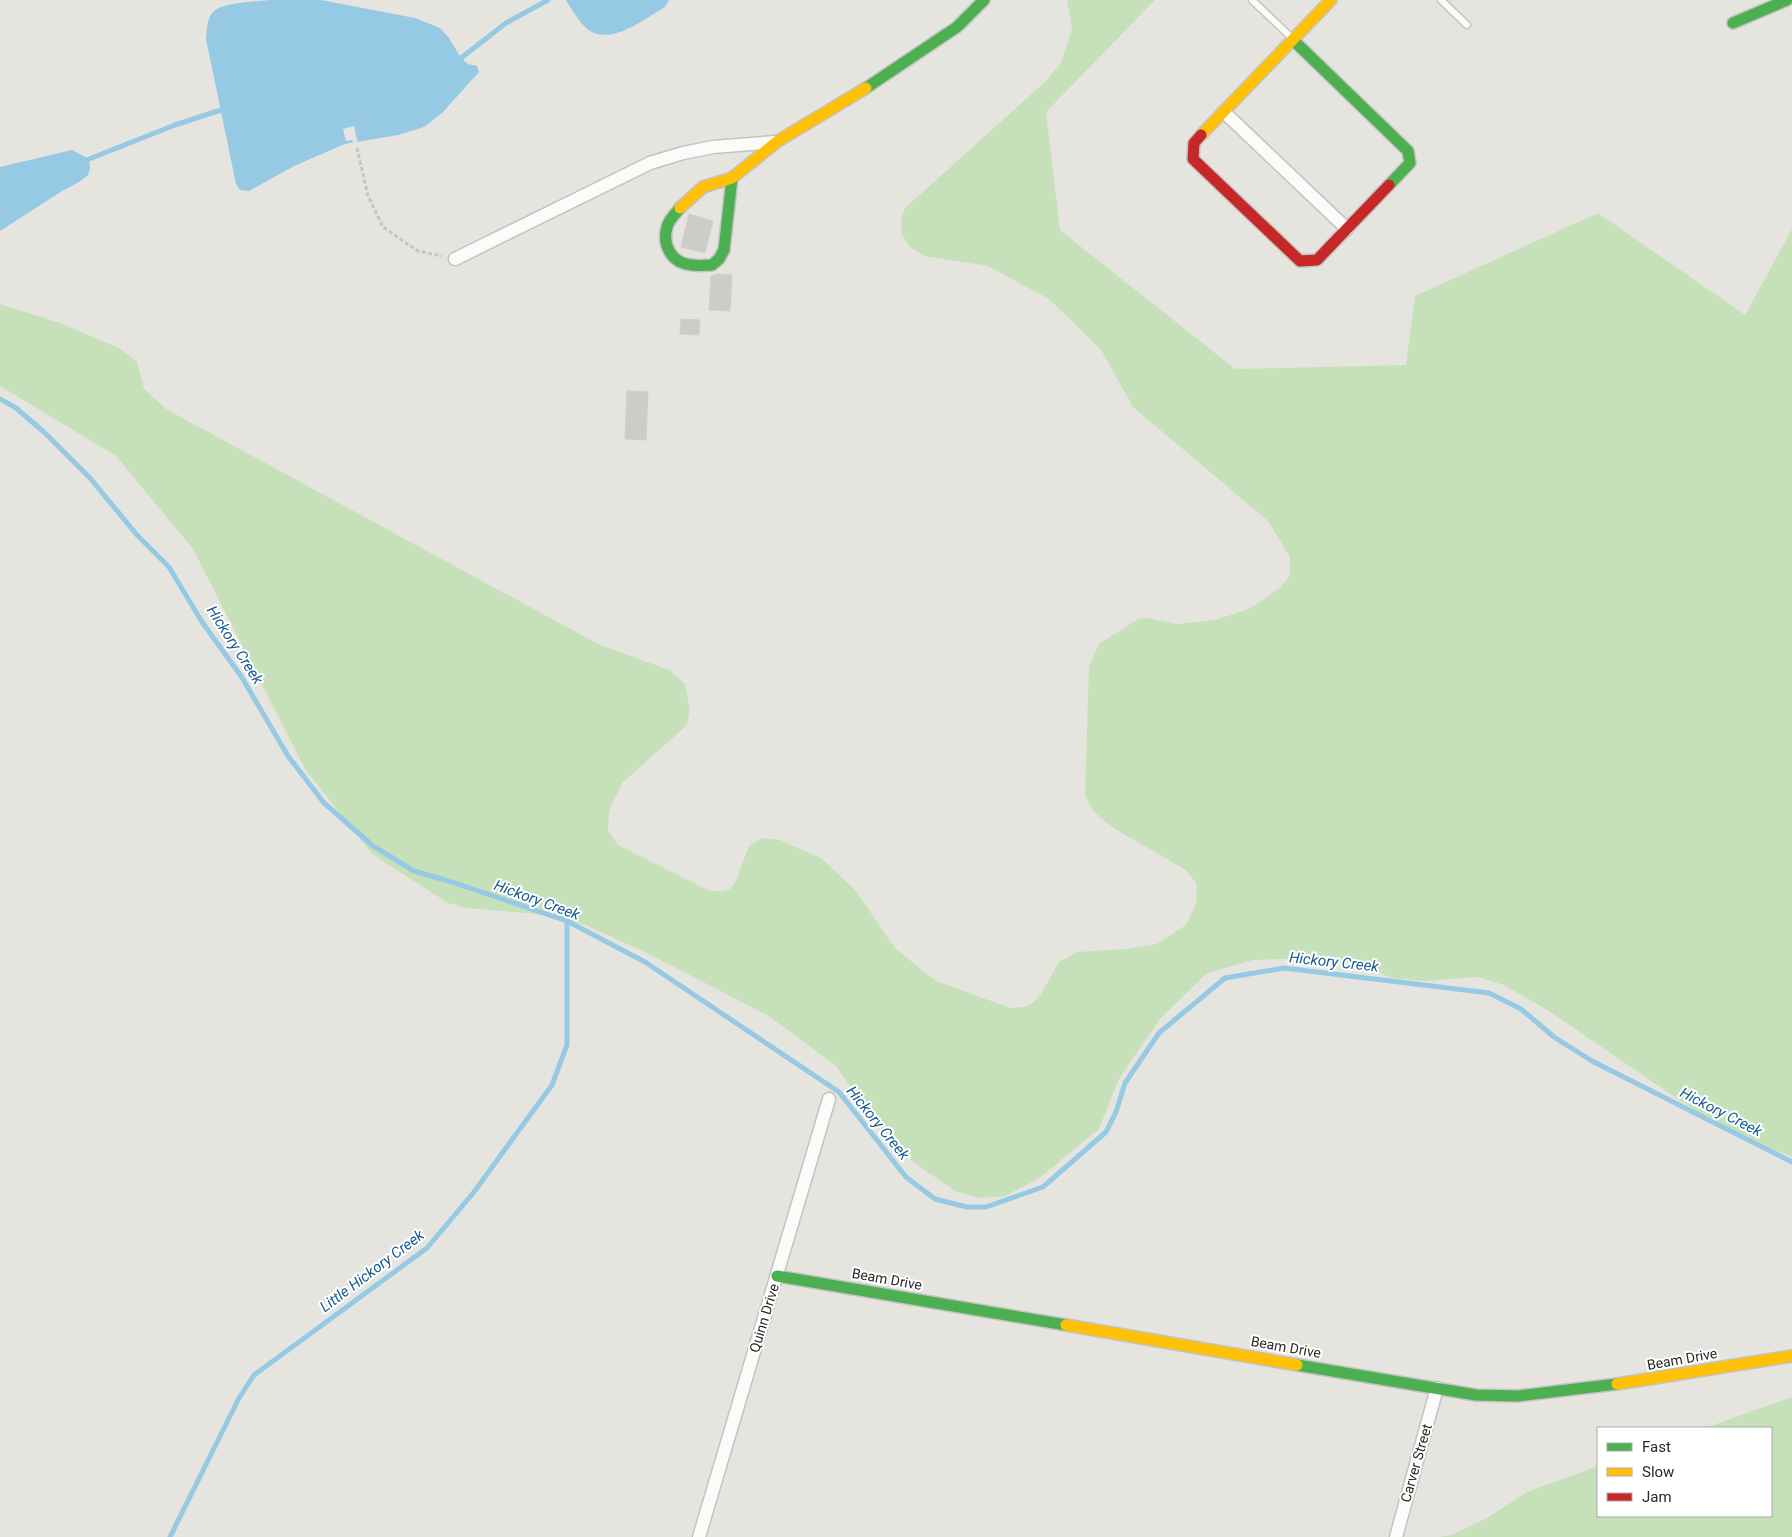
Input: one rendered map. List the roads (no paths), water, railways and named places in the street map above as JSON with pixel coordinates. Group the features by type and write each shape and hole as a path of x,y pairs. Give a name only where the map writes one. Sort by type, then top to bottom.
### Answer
{"street":[{"path":"732,178 724,250 719,259 712,265 703,266 690,265 675,258 666,247 666,232 669,222 681,206 703,187 732,178 778,141 872,84 957,27 984,0"},
{"path":"1293,40 1408,151 1410,163 1317,260 1300,261 1192,159 1194,143 1331,0"},
{"path":"1734,23 1787,0"},
{"path":"1224,112 1347,229"},
{"path":"454,259 650,163 683,153 713,147 778,141"},
{"name":"Quinn Drive","path":"699,1537 829,1099"},
{"name":"Beam Drive","path":"777,1276 1476,1395 1518,1396 1626,1383 1792,1356"},
{"name":"Carver Street","path":"1396,1537 1437,1388"}],"lane":[{"path":"1252,0 1293,40"},
{"path":"1441,0 1467,25"}],"water":[{"path":"269,0 321,0 415,18 440,28 449,38 461,58 468,64 477,66 479,72 442,113 424,127 398,135 345,144 294,166 249,191 240,190 236,184 206,39 208,25 213,12 224,6"},
{"path":"566,0 669,0 665,7 636,25 614,34 603,35 593,33 584,26"},
{"path":"72,150 89,159 90,168 88,175 0,231 0,167"}],"waterway":[{"path":"461,58 506,23 548,0"},
{"path":"89,159 175,125 221,110"},
{"name":"Hickory Creek","path":"0,399 16,408 45,433 90,478 137,535 169,567 202,622 241,676 288,756 324,803 373,846 414,871 567,921 645,962 839,1092 906,1177 935,1199 967,1207 986,1207 1043,1187 1106,1132 1116,1112 1125,1083 1159,1033 1225,978 1284,968 1489,993 1521,1009 1554,1037 1592,1061 1792,1162"},
{"name":"Little Hickory Creek","path":"170,1537 239,1398 254,1375 427,1248 474,1192 552,1085 567,1045 567,921"}]}
